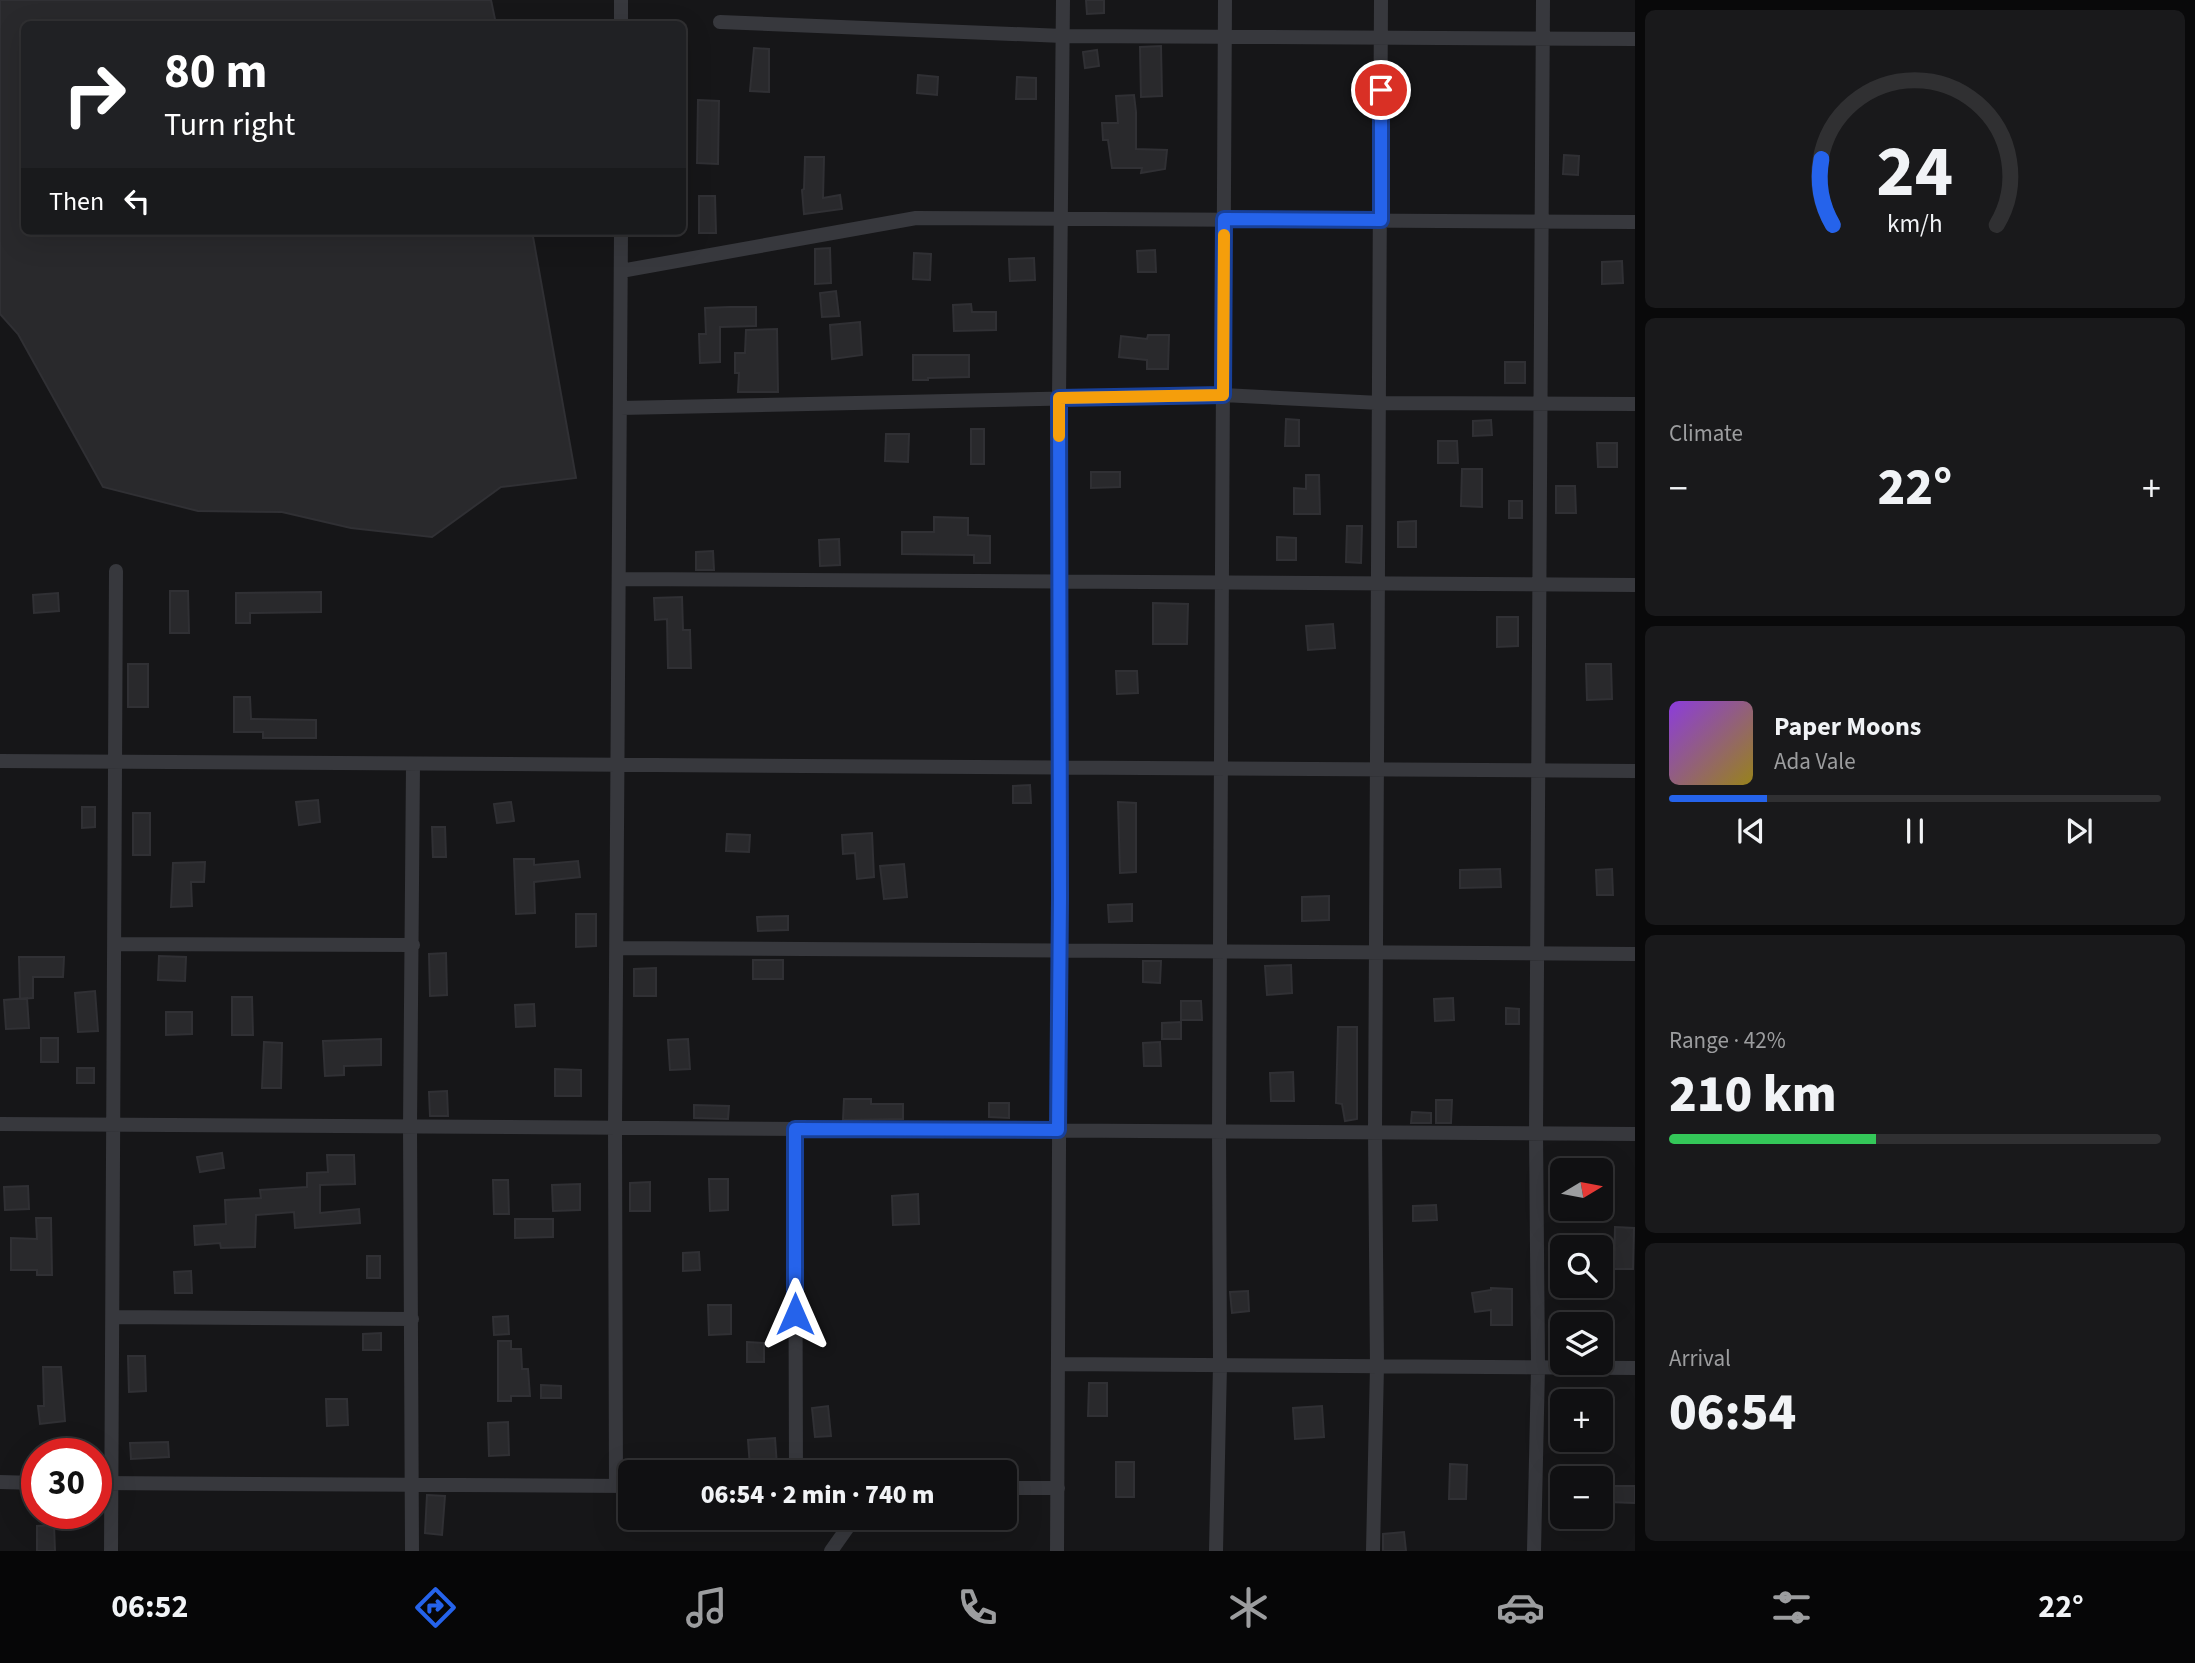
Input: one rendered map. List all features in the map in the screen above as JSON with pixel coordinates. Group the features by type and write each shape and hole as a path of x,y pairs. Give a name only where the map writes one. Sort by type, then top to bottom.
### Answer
{"street":[{"path":"621,0 621,21"},
{"path":"1056,1551 1059,1364 1059,398 1063,0"},
{"path":"1216,1551 1220,1365 1225,0"},
{"path":"1373,1551 1377,1366 1381,0"},
{"path":"1534,1551 1538,1367 1536,1133 1542,0"},
{"path":"720,22 1063,36 1635,39"},
{"path":"621,271 916,218 1635,222"},
{"path":"621,235 615,1128 622,1460"},
{"path":"620,408 1223,395 1380,403 1635,404"},
{"path":"111,1551 116,571"},
{"path":"620,579 1635,585"},
{"path":"0,761 1635,771"},
{"path":"412,1551 413,764"},
{"path":"115,944 412,945"},
{"path":"618,948 1635,954"},
{"path":"0,1124 1635,1134"},
{"path":"795,1129 796,1460"},
{"path":"114,1317 412,1318"},
{"path":"1059,1364 1635,1368"},
{"path":"0,1482 21,1483"},
{"path":"113,1483 618,1486"},
{"path":"1017,1488 1058,1488"},
{"path":"831,1551 846,1530"}],"building":[{"path":"0,0 491,0 495,21 21,21 21,235 533,235 576,478 501,487 432,537 351,528 282,512 198,511 103,487 18,334 0,314"},
{"path":"1086,0 1104,0 1104,13 1087,14"},
{"path":"1161,46 1162,96 1141,97 1140,47"},
{"path":"754,48 769,49 769,92 750,91"},
{"path":"1097,50 1099,66 1085,68 1083,52"},
{"path":"918,75 938,77 937,95 917,93"},
{"path":"1017,77 1036,78 1036,99 1016,99"},
{"path":"1134,95 1136,149 1167,150 1165,169 1141,173 1142,168 1112,168 1108,140 1103,140 1102,123 1118,123 1116,96"},
{"path":"698,100 719,101 718,164 697,163"},
{"path":"1564,155 1579,156 1578,175 1563,174"},
{"path":"805,157 824,157 823,198 840,195 842,209 804,214 802,190"},
{"path":"699,196 715,196 716,233 699,233"},
{"path":"830,248 831,283 815,284 815,249"},
{"path":"1155,250 1156,272 1138,272 1137,251"},
{"path":"914,253 931,254 930,280 913,279"},
{"path":"1034,258 1035,280 1010,281 1009,259"},
{"path":"1622,261 1623,283 1602,284 1602,262"},
{"path":"836,291 839,316 822,317 820,293"},
{"path":"971,304 972,312 996,312 996,330 954,331 953,305"},
{"path":"756,307 756,326 720,327 720,362 700,363 699,334 706,334 705,308"},
{"path":"860,322 862,355 832,359 830,325"},
{"path":"777,329 778,392 738,392 739,373 735,373 735,353 745,353 746,330"},
{"path":"1148,335 1169,335 1168,369 1147,369 1147,360 1119,357 1121,336 1147,339"},
{"path":"913,355 969,355 969,377 913,380"},
{"path":"1505,362 1525,362 1525,383 1505,383"},
{"path":"1286,419 1299,420 1299,446 1285,446"},
{"path":"1491,420 1492,435 1473,436 1473,421"},
{"path":"971,429 984,429 984,464 971,464"},
{"path":"886,434 909,434 908,462 885,461"},
{"path":"1438,441 1457,441 1458,463 1438,463"},
{"path":"1597,443 1617,443 1617,467 1598,467"},
{"path":"1462,469 1482,469 1482,507 1461,506"},
{"path":"1091,472 1120,472 1120,487 1091,488"},
{"path":"1306,475 1319,475 1320,514 1294,514 1294,488 1306,489"},
{"path":"1556,486 1575,486 1576,513 1556,513"},
{"path":"1509,501 1522,501 1522,518 1509,518"},
{"path":"934,517 968,518 968,535 990,536 990,563 974,563 974,555 902,554 902,532 934,532"},
{"path":"1416,521 1416,547 1398,547 1398,522"},
{"path":"1347,526 1362,526 1361,563 1346,562"},
{"path":"1277,537 1296,538 1296,560 1277,560"},
{"path":"839,539 840,565 820,566 819,540"},
{"path":"713,551 714,570 696,570 696,552"},
{"path":"170,591 188,591 189,633 170,633"},
{"path":"321,592 321,612 250,613 250,623 236,623 236,593"},
{"path":"58,593 59,611 34,613 33,595"},
{"path":"682,597 683,630 690,630 691,668 668,668 667,619 655,620 654,598"},
{"path":"1153,603 1188,604 1187,644 1153,644"},
{"path":"1497,617 1518,617 1518,646 1497,647"},
{"path":"1333,624 1335,648 1308,650 1306,626"},
{"path":"128,664 148,664 148,707 128,707"},
{"path":"1586,664 1611,664 1612,699 1587,700"},
{"path":"1116,671 1137,671 1138,693 1117,694"},
{"path":"234,697 250,697 251,719 316,720 316,738 263,738 263,732 234,732"},
{"path":"1030,785 1031,803 1013,803 1013,786"},
{"path":"318,800 320,822 299,825 296,802"},
{"path":"511,802 514,821 497,823 494,804"},
{"path":"1118,802 1136,803 1136,872 1120,873"},
{"path":"82,807 95,807 95,827 82,828"},
{"path":"133,813 150,813 150,855 133,855"},
{"path":"432,827 445,827 446,857 433,857"},
{"path":"872,833 874,877 857,879 855,853 843,854 842,835"},
{"path":"727,834 750,835 749,852 726,851"},
{"path":"514,859 534,859 534,865 578,861 580,877 534,882 535,913 516,914"},
{"path":"205,862 204,882 191,882 192,906 171,907 173,863"},
{"path":"904,864 907,897 884,899 880,866"},
{"path":"1500,869 1501,887 1460,888 1460,870"},
{"path":"1612,869 1613,895 1597,895 1596,870"},
{"path":"1329,896 1329,920 1302,921 1302,897"},
{"path":"1132,904 1132,921 1109,922 1108,905"},
{"path":"576,914 596,914 596,946 576,947"},
{"path":"788,916 788,930 758,931 757,917"},
{"path":"446,953 447,995 430,996 429,954"},
{"path":"159,956 186,957 185,981 158,980"},
{"path":"19,957 64,957 63,977 33,977 33,998 20,999"},
{"path":"753,960 783,960 783,979 753,979"},
{"path":"1143,961 1161,961 1160,983 1143,982"},
{"path":"1291,965 1292,993 1267,995 1265,966"},
{"path":"656,968 656,996 634,996 634,969"},
{"path":"95,991 98,1031 78,1032 75,993"},
{"path":"232,997 252,997 253,1035 232,1035"},
{"path":"27,998 29,1028 6,1029 4,1000"},
{"path":"1453,998 1454,1020 1435,1021 1434,999"},
{"path":"1181,1001 1201,1001 1202,1020 1181,1020"},
{"path":"534,1004 535,1026 516,1027 515,1005"},
{"path":"1506,1008 1519,1009 1519,1024 1506,1024"},
{"path":"166,1012 192,1012 192,1034 166,1035"},
{"path":"1181,1022 1181,1039 1162,1039 1162,1023"},
{"path":"1338,1027 1357,1027 1357,1119 1345,1121 1342,1104 1336,1103"},
{"path":"41,1038 58,1038 58,1062 41,1062"},
{"path":"381,1039 381,1065 344,1066 344,1075 325,1076 323,1041"},
{"path":"688,1039 690,1069 670,1070 668,1040"},
{"path":"264,1042 282,1043 281,1088 262,1088"},
{"path":"1160,1042 1161,1066 1144,1066 1143,1043"},
{"path":"77,1068 94,1068 94,1083 77,1083"},
{"path":"555,1069 581,1070 581,1096 555,1096"},
{"path":"1293,1072 1294,1101 1271,1101 1270,1073"},
{"path":"447,1091 448,1116 430,1116 429,1092"},
{"path":"844,1099 871,1099 871,1104 903,1104 903,1119 843,1120"},
{"path":"1436,1100 1452,1100 1451,1123 1436,1123"},
{"path":"989,1103 1009,1103 1009,1118 989,1117"},
{"path":"694,1105 729,1106 728,1119 694,1118"},
{"path":"1412,1112 1431,1113 1431,1123 1411,1123"},
{"path":"222,1153 224,1168 200,1172 197,1157"},
{"path":"327,1155 354,1155 355,1184 320,1185 320,1213 359,1209 360,1223 295,1228 294,1212 256,1215 255,1247 221,1248 220,1243 195,1245 194,1226 226,1224 225,1200 261,1198 260,1190 307,1187 307,1173 328,1172"},
{"path":"709,1179 728,1179 728,1210 710,1211"},
{"path":"493,1180 508,1180 509,1214 494,1214"},
{"path":"650,1182 650,1211 630,1211 630,1183"},
{"path":"580,1184 580,1210 553,1211 552,1185"},
{"path":"28,1186 29,1209 5,1210 4,1187"},
{"path":"918,1194 919,1224 893,1225 892,1196"},
{"path":"1436,1205 1437,1220 1413,1221 1413,1206"},
{"path":"36,1218 51,1218 52,1275 37,1275 37,1270 11,1270 11,1238 37,1239"},
{"path":"515,1219 553,1219 553,1237 515,1238"},
{"path":"1615,1227 1634,1228 1633,1269 1614,1269"},
{"path":"699,1252 700,1270 683,1271 683,1253"},
{"path":"367,1256 380,1256 380,1278 367,1278"},
{"path":"191,1271 192,1293 175,1293 174,1272"},
{"path":"1491,1288 1512,1289 1512,1325 1491,1325 1491,1310 1475,1312 1472,1293"},
{"path":"1248,1291 1249,1311 1232,1313 1230,1292"},
{"path":"708,1305 731,1305 731,1334 709,1335"},
{"path":"508,1316 509,1334 494,1335 493,1317"},
{"path":"381,1333 381,1350 363,1350 363,1334"},
{"path":"498,1341 511,1341 511,1349 521,1349 522,1369 528,1369 530,1396 511,1396 511,1401 498,1401"},
{"path":"747,1342 764,1343 764,1362 747,1362"},
{"path":"128,1356 145,1356 146,1391 129,1392"},
{"path":"43,1367 61,1367 65,1421 40,1424 38,1406 44,1406"},
{"path":"1089,1383 1107,1383 1107,1416 1088,1416"},
{"path":"541,1385 561,1386 561,1398 541,1398"},
{"path":"326,1399 347,1399 348,1425 327,1426"},
{"path":"828,1406 831,1436 815,1437 812,1408"},
{"path":"1322,1406 1324,1437 1295,1439 1293,1408"},
{"path":"508,1422 509,1455 489,1456 488,1423"},
{"path":"775,1438 777,1460 749,1460 748,1440"},
{"path":"168,1442 169,1457 131,1459 130,1443"},
{"path":"1116,1462 1134,1462 1134,1497 1116,1497"},
{"path":"1450,1464 1467,1465 1466,1499 1449,1499"},
{"path":"1613,1486 1635,1486 1635,1503 1613,1502"},
{"path":"427,1495 445,1496 442,1535 425,1533"},
{"path":"37,1529 54,1529 55,1551 37,1551"},
{"path":"1404,1532 1406,1551 1383,1551 1383,1534"}],"slow traffic":[{"path":"1059,436 1059,398 1223,395 1224,235"}],"route":[{"path":"795,1314 795,1129 1058,1130 1059,398 1223,395 1224,219 1381,220 1381,90"}]}
